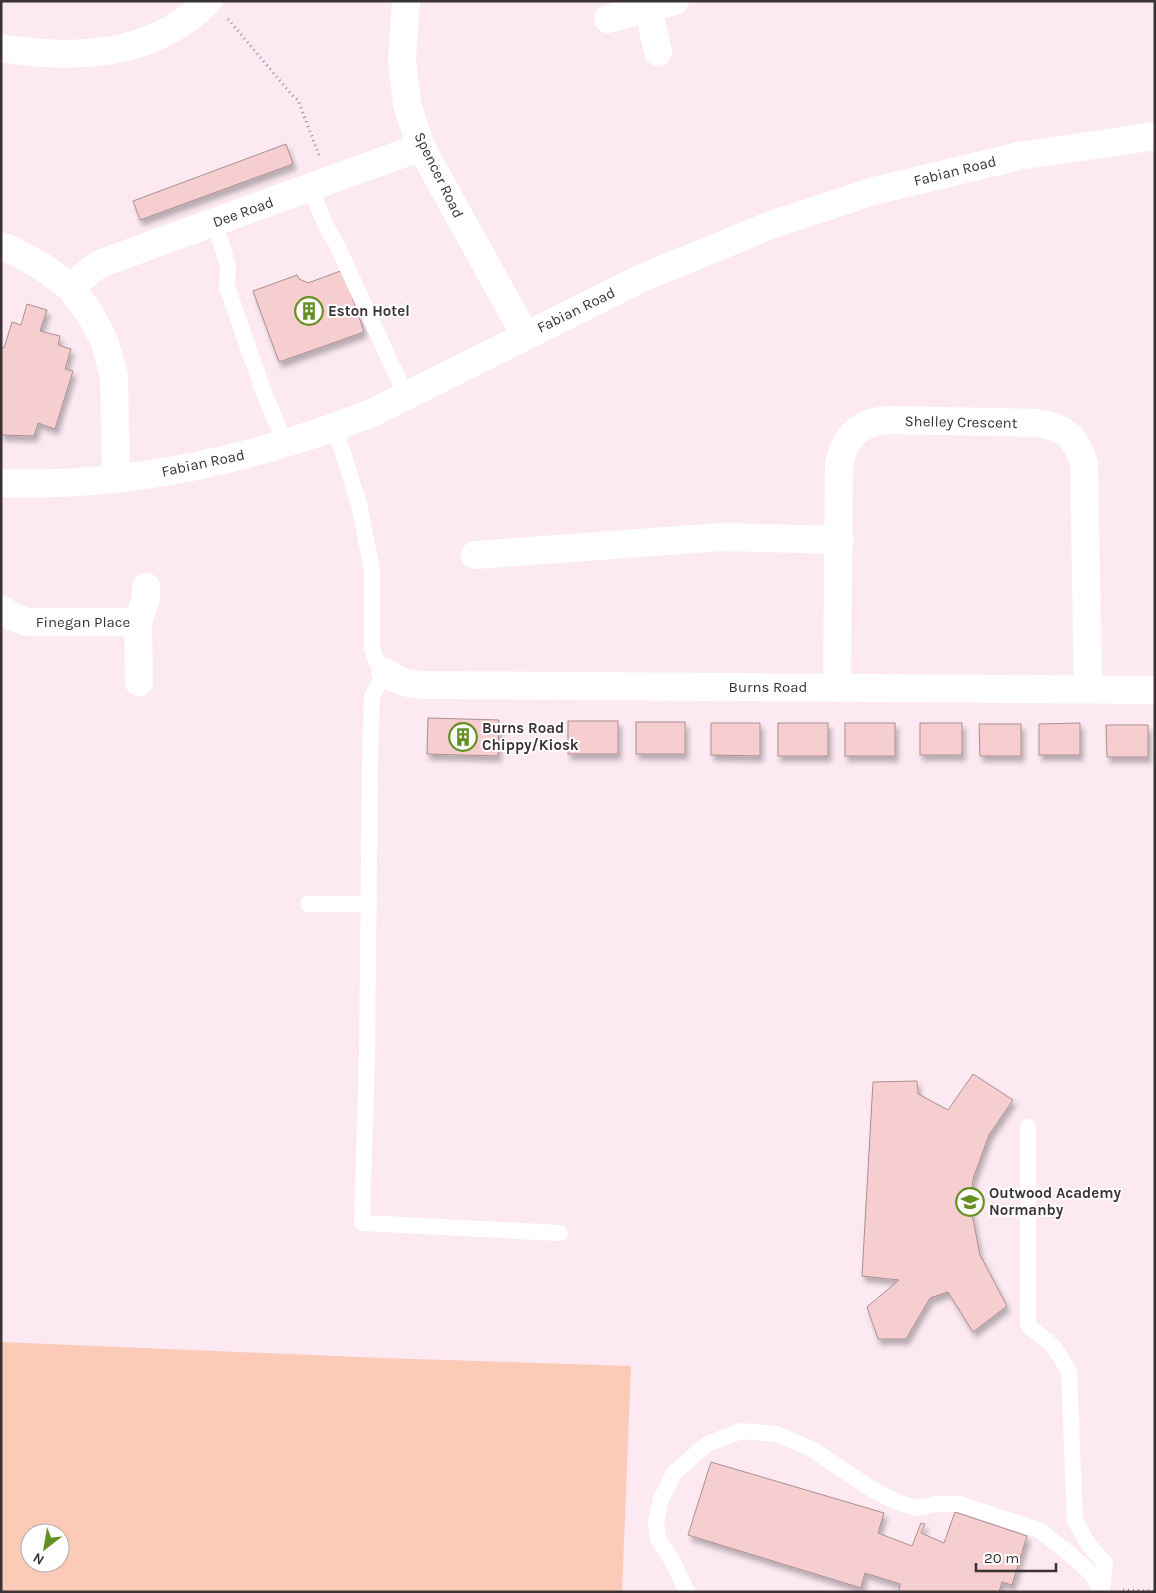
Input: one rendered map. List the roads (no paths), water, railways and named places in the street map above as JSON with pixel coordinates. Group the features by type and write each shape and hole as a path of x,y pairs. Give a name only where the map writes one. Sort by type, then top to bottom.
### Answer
{"street":[{"name":"Spencer Road","path":"406,1 402,59 407,104 421,147 525,335"},
{"path":"608,19 675,1"},
{"path":"1,48 59,53 84,53 115,49 143,42 167,32 192,16 217,8"},
{"path":"648,8 658,52"},
{"name":"Fabian Road","path":"1,483 36,484 116,479 172,470 285,444 335,428 374,412 642,278 771,225 874,191 1019,156 1155,136"},
{"name":"Dee Road","path":"71,288 102,263 421,147"},
{"path":"1,246 43,267 71,288 89,312 104,340 114,376 116,479"},
{"name":"Shelley Crescent","path":"837,688 840,540 839,464 847,440 857,430 878,421 890,420 1038,423 1052,425 1063,430 1073,440 1080,450 1084,464 1088,689"},
{"path":"475,554 722,537 840,540"},
{"name":"Finegan Place","path":"139,682 138,622 146,598 146,587"},
{"name":"Finegan Place","path":"1,609 13,617 27,622 138,622"},
{"name":"Burns Road","path":"385,672 394,679 407,684 423,685 1155,690"}],"lane":[{"path":"319,184 325,224 406,396"},
{"path":"215,223 228,266 227,287 251,358 285,444"},
{"path":"335,428 359,504 372,570 372,648 374,658 385,672 372,697 367,1053 362,1223 560,1233"},
{"path":"308,904 369,904"},
{"path":"1028,1127 1028,1324 1054,1347 1069,1371 1075,1520 1088,1544 1105,1563 1102,1591"},
{"path":"686,1592 673,1562 658,1540 656,1522 661,1499 674,1474 707,1444 741,1431 777,1434 812,1449 873,1490 899,1503 917,1508 936,1504 960,1504 1039,1530 1091,1573 1102,1591"}],"place":[{"name":"Eston Hotel","path":"309,311"},
{"name":"Burns Road Chippy/Kiosk","path":"463,737"},
{"name":"Outwood Academy Normanby","path":"970,1202"}]}
